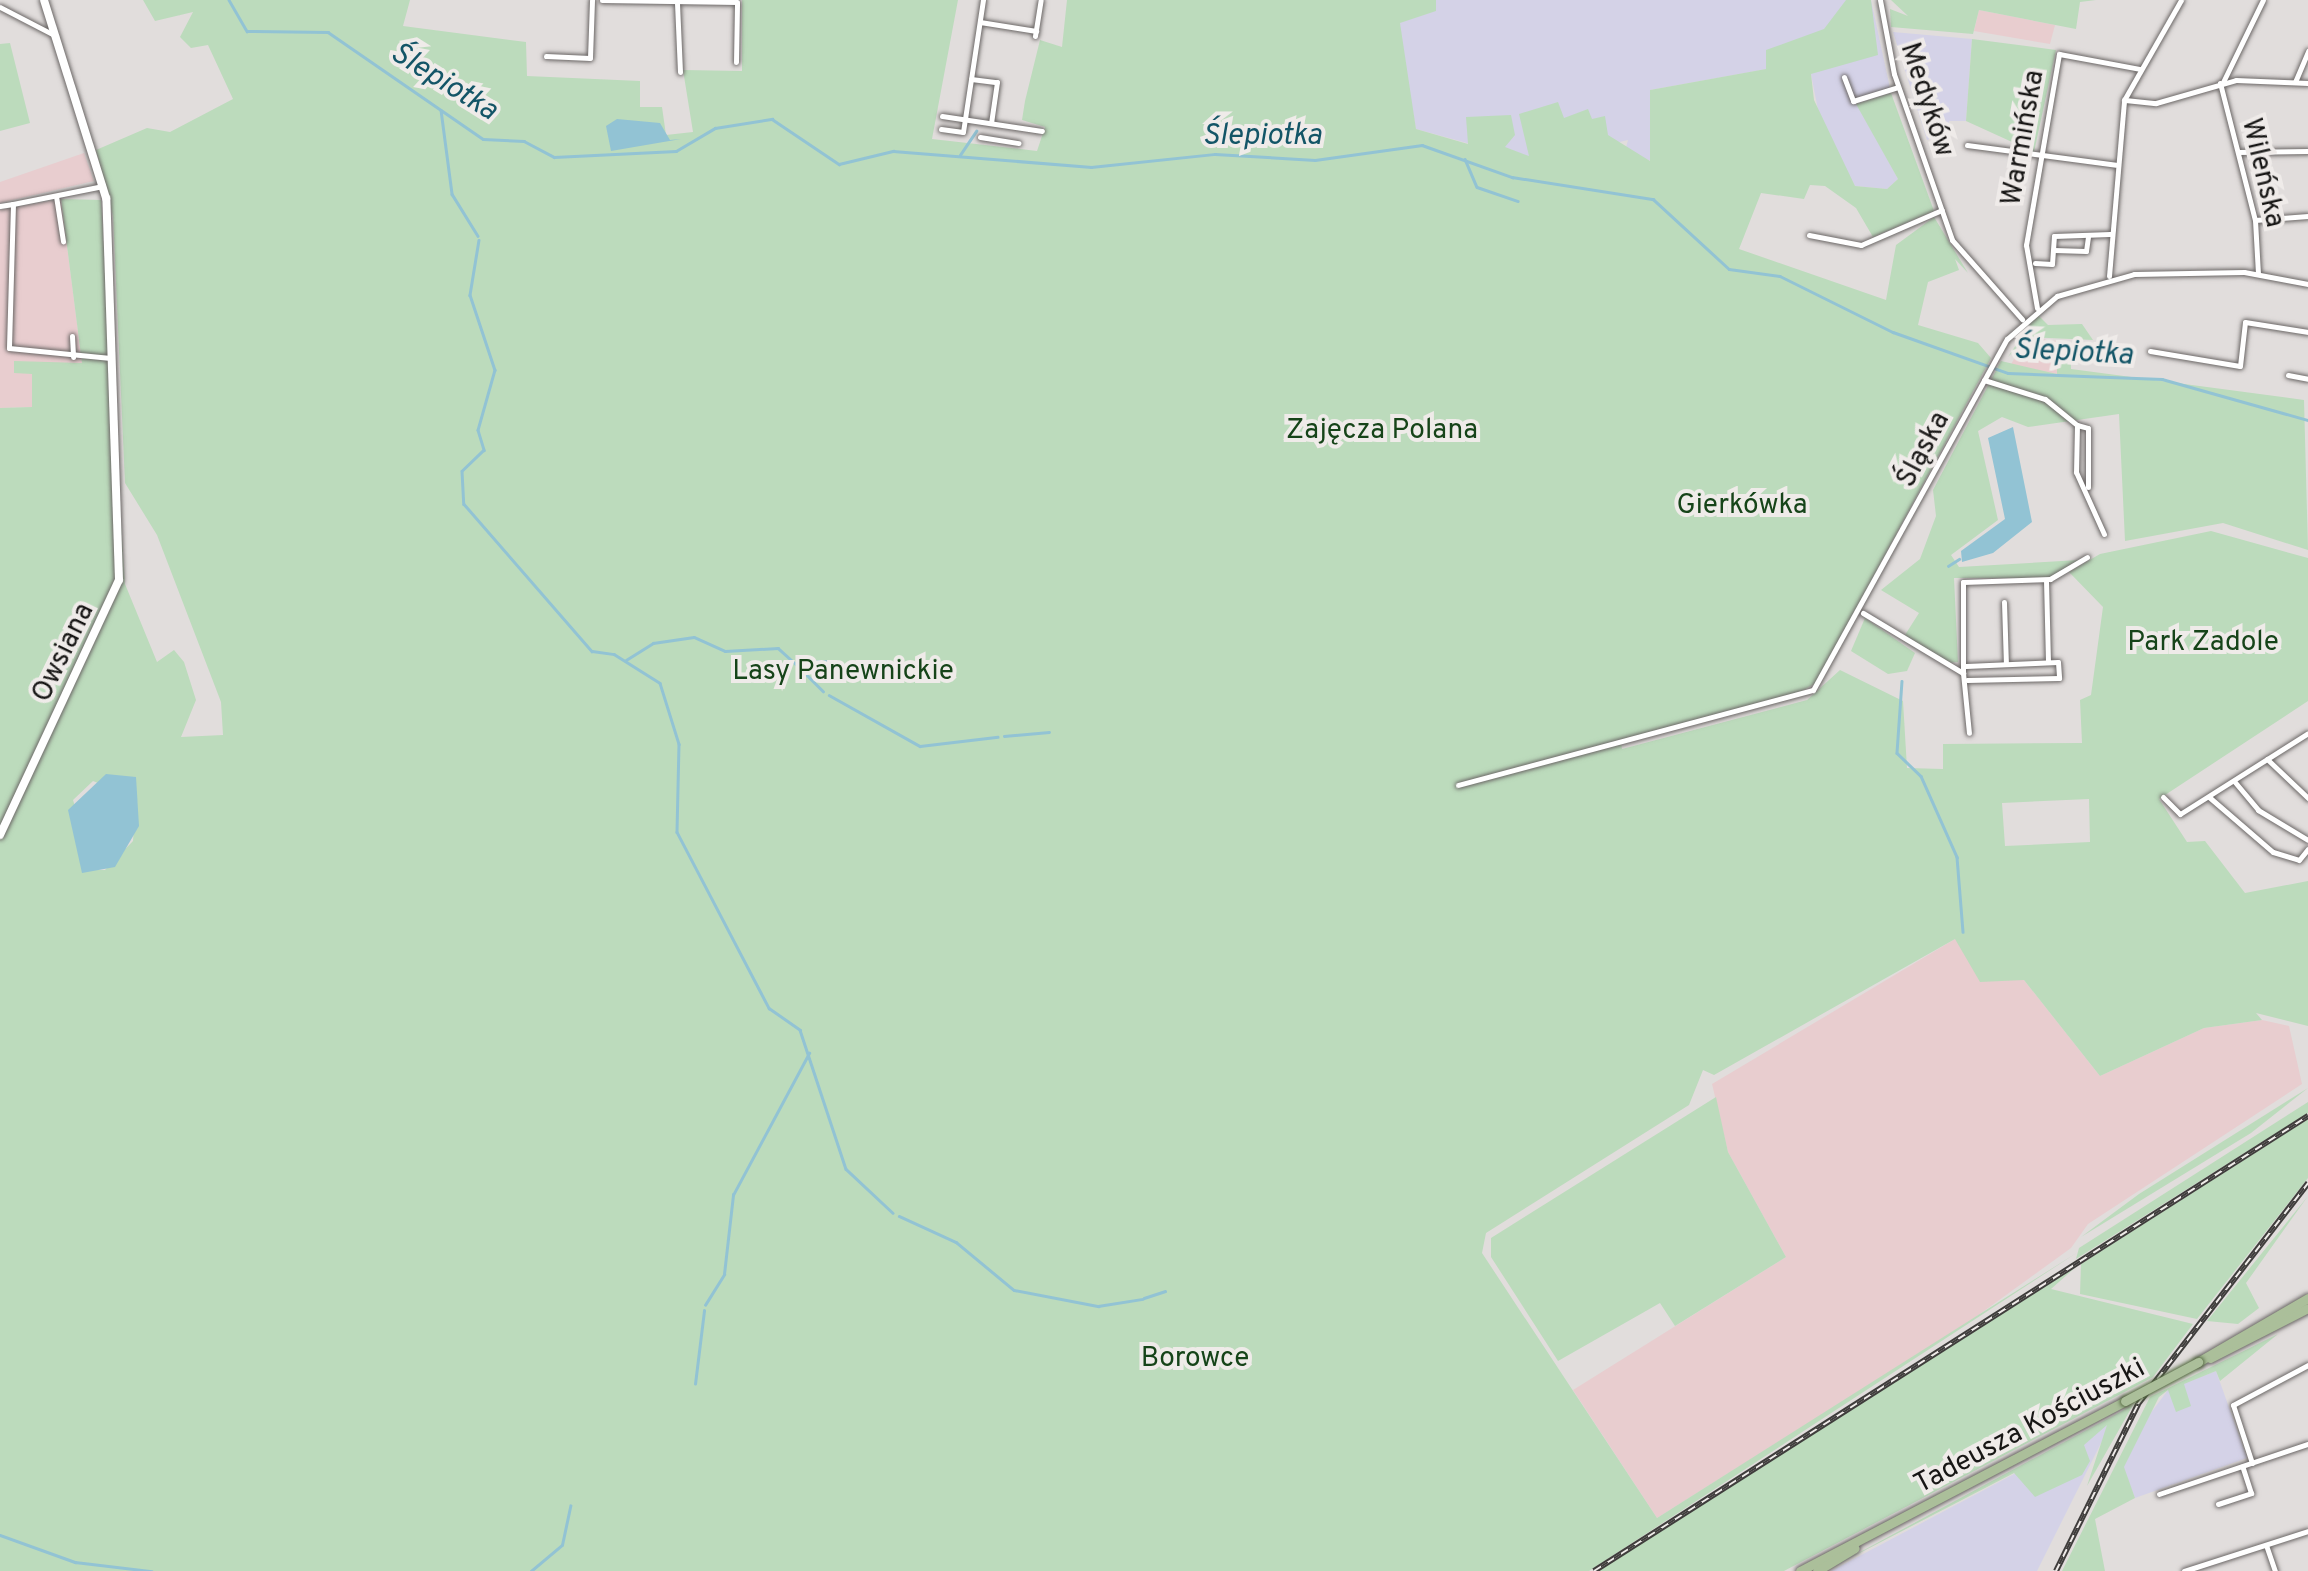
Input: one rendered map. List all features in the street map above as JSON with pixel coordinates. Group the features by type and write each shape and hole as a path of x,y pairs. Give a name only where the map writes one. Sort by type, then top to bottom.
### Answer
{"main road":[{"name":"Tadeusza Kościuszki","path":"2198,1362 2308,1298"},
{"name":"Tadeusza Kościuszki","path":"1800,1571 2308,1308"},
{"name":"Tadeusza Kościuszki","path":"1817,1571 1883,1531"}],"street":[{"name":"Owsiana","path":"0,835 116,594 112,358 103,186 44,0"},
{"path":"546,56 590,58 592,0"},
{"path":"602,0 737,1 736,62"},
{"path":"941,129 963,132 983,0"},
{"path":"980,22 1035,33 1041,0"},
{"name":"Medyków","path":"1880,0 1898,87 1962,257 2022,319"},
{"path":"2109,277 2124,100 2181,0"},
{"path":"2222,82 2263,0"},
{"path":"676,1 680,72"},
{"path":"0,7 56,36"},
{"path":"2295,82 2308,52"},
{"name":"Warmińska","path":"2037,308 2035,263 2026,245 2036,158 2060,54 2140,69"},
{"path":"1844,77 1854,101 1898,87"},
{"path":"972,78 997,82 991,123"},
{"path":"2124,100 2156,103 2222,82 2308,83"},
{"name":"Wileńska","path":"2222,82 2255,220 2258,273"},
{"path":"942,116 1042,130"},
{"path":"1010,142 1013,126"},
{"path":"980,137 1019,143"},
{"path":"1967,145 1993,143 2036,158 2116,166"},
{"path":"2238,152 2308,151"},
{"path":"0,206 103,186"},
{"path":"56,196 63,241"},
{"path":"13,204 9,348 112,358"},
{"path":"1809,235 1860,244 1942,210"},
{"path":"2255,220 2308,216"},
{"path":"2035,263 2052,264 2054,236 2111,234"},
{"path":"2053,250 2086,251 2088,237"},
{"name":"Śląska","path":"1458,786 1805,695 1829,674 1994,361 2022,319 2037,308 2109,277 2258,273 2308,284"},
{"path":"2150,351 2240,366 2245,322 2308,332"},
{"path":"72,336 73,357"},
{"path":"2288,375 2308,379"},
{"path":"1984,380 2044,399 2077,425 2088,428 2088,492"},
{"path":"2077,425 2076,472 2104,534"},
{"path":"1969,734 1963,582 2048,580 2087,556"},
{"path":"2048,580 2048,662"},
{"path":"2004,602 2006,664"},
{"path":"1863,613 1964,670 2058,662 2059,678 1967,680"},
{"path":"2162,797 2180,814 2308,733"},
{"path":"2267,760 2308,798"},
{"path":"2234,781 2258,810 2308,840"},
{"path":"2208,797 2273,852 2299,860 2308,849"},
{"path":"2252,1463 2233,1405 2308,1365"},
{"path":"2159,1494 2308,1444"},
{"path":"2218,1504 2251,1493 2242,1466"},
{"path":"2184,1571 2308,1531"},
{"path":"2266,1545 2275,1571"}],"shaded area":[{"path":"1436,0 1871,0 1891,93 1857,104 1898,179 1887,189 1855,186 1820,120 1811,74 1767,69 1650,90 1651,161 1625,151 1628,140 1536,162 1416,129 1396,20"},
{"path":"1979,10 2055,25 2050,44 1974,31"},
{"path":"1893,32 1972,39 1966,121 1949,121 1950,131 1927,140"},
{"path":"617,119 660,123 670,140 681,139 611,151 606,126"},
{"path":"84,153 94,181 0,203 0,182"},
{"path":"61,199 82,363 32,373 32,407 0,408 0,210"},
{"path":"2027,337 2056,341 2057,374 2010,366"},
{"path":"2013,427 2032,522 1993,553 1962,562 1961,551 2005,519 1988,438"},
{"path":"106,774 136,777 139,826 115,867 82,873 68,810"},
{"path":"1955,939 2024,980 2100,1076 2204,1028 2262,1020 2289,1026 2302,1084 2088,1224 2071,1248 1966,1324 1657,1518 1573,1390 1786,1257 1728,1152 1712,1084"},
{"path":"2216,1371 2247,1458 2135,1498 2123,1467 2138,1430 2168,1390"},
{"path":"2107,1425 2037,1571 1831,1571"}],"green space":[{"name":"Lasy Panewnickie","path":"143,0 410,0 403,26 526,42 527,76 640,81 640,107 662,107 666,135 693,132 683,70 742,71 742,0 958,0 932,139 1037,151 1045,127 1022,120 1025,101 1040,40 1062,47 1067,0 1436,0 1436,11 1400,23 1416,129 1468,144 1466,117 1511,115 1515,135 1505,147 1529,156 1519,114 1558,102 1564,118 1588,109 1592,119 1605,116 1608,135 1650,161 1650,90 1766,69 1766,50 1824,29 1846,0 1871,0 1878,55 1811,74 1814,100 1855,186 1887,189 1898,179 1856,104 1891,93 1934,211 1873,237 1856,208 1825,186 1810,185 1804,199 1761,193 1739,249 1886,300 1896,245 1934,217 1968,273 1955,259 1959,270 1928,282 1918,325 1978,343 1991,358 1816,683 1784,701 1621,742 1622,749 1807,700 1840,670 1903,701 1907,768 1943,769 1943,744 2082,743 2080,700 2091,695 2103,607 2069,572 2100,554 2211,531 2308,558 2308,701 2159,799 2187,842 2205,841 2245,893 2308,881 2308,1026 2256,1013 2262,1020 2204,1028 2100,1076 2024,980 1980,982 1955,939 1714,1075 1703,1070 1689,1105 1486,1233 1482,1253 1657,1518 2078,1252 1589,1571 0,1571 0,408 32,407 32,374 14,373 14,361 82,363 61,199 101,200 125,584 157,662 174,650 184,662 196,700 181,737 223,735 221,702 157,535 125,483 113,216 96,150 147,128 170,132 233,99 208,45 191,48 180,37 193,12 155,21","holes":["93,781 136,798 133,841 105,870 95,870 73,800","2089,799 2090,842 2005,846 2002,803"]},
{"path":"1891,0 2096,0 2080,2 2076,29 1979,10 1973,34 1891,27 1890,9 1908,16"},
{"path":"1972,39 2056,50 2034,152 1966,121"},
{"path":"10,43 30,123 0,131 0,44"},
{"path":"2037,314 2048,325 2082,324 2093,340 2027,337 2008,357"},
{"path":"2057,342 2070,342 2071,369 2304,400 2308,550 2223,523 2125,541 2119,414 2028,427 2002,417 1978,431 1998,520 1951,555 1959,567 2079,560 2050,578 1954,578 1958,662 1947,663 1905,635 1919,613 1881,590 1920,559 1936,516 1933,490 2001,361 2057,374"},
{"path":"1865,618 1915,653 1907,671 1888,674 1851,651"},
{"path":"2308,1088 2251,1133 2081,1237 2139,1194"},
{"path":"1716,1097 1728,1152 1786,1257 1675,1326 1660,1303 1558,1361 1491,1257 1491,1238"},
{"path":"2308,1102 2308,1113 2076,1259 2079,1248"},
{"path":"2308,1119 2308,1178 2197,1319 2080,1294 2081,1264"},
{"path":"2308,1196 2246,1283 2259,1308 2238,1324 2207,1321"},
{"path":"2077,1266 2051,1289 2193,1324 2153,1377 1784,1571 1598,1571"},
{"path":"2278,1334 2220,1381 2216,1371 2184,1384 2191,1406 2176,1412 2168,1390 2159,1397 2124,1467 2135,1498 2095,1519 2105,1571 2062,1571 2150,1397"},
{"path":"2133,1405 2087,1486 2107,1425 2084,1445 2090,1461 2082,1475 2035,1497 2014,1473 1825,1571"}],"waterway":[{"name":"Ślepiotka","path":"229,0 247,31 328,32 483,139 524,141 554,157 676,151 715,128 772,119 839,164 893,151 1091,167 1215,154 1315,160 1422,145 1512,177 1653,199 1729,269 1780,276 1893,332 2008,373 2162,379 2308,420"},
{"path":"441,110 452,194 478,236"},
{"path":"960,155 976,131"},
{"path":"1465,159 1477,187 1518,201"},
{"path":"479,240 470,295 495,370 478,430 484,450 462,471 464,504 592,651 614,654 660,683 679,744 677,832 769,1008 800,1030 846,1169 893,1213"},
{"path":"1948,566 1959,559"},
{"path":"626,660 653,643 694,637 725,651 778,648 797,665 820,661"},
{"path":"824,661 835,663"},
{"path":"797,665 823,691"},
{"path":"1902,681 1897,753 1921,776 1957,857 1963,932"},
{"path":"829,695 920,746 997,737"},
{"path":"1004,736 1049,732"},
{"path":"705,1305 724,1274 733,1195 809,1053"},
{"path":"899,1216 956,1242 1014,1290 1098,1306 1142,1299"},
{"path":"1144,1298 1165,1291"},
{"path":"695,1384 704,1311"},
{"path":"531,1571 562,1545 570,1506"},
{"path":"0,1535 75,1562 151,1571"}],"railway":[{"path":"1594,1571 2308,1116"},
{"path":"2056,1571 2138,1404 2308,1183"}],"park label":[{"name":"Zajęcza Polana","path":"1382,431"},
{"name":"Gierkówka","path":"1742,506"},
{"name":"Park Zadole","path":"2203,643"},
{"name":"Borowce","path":"1195,1359"}]}
